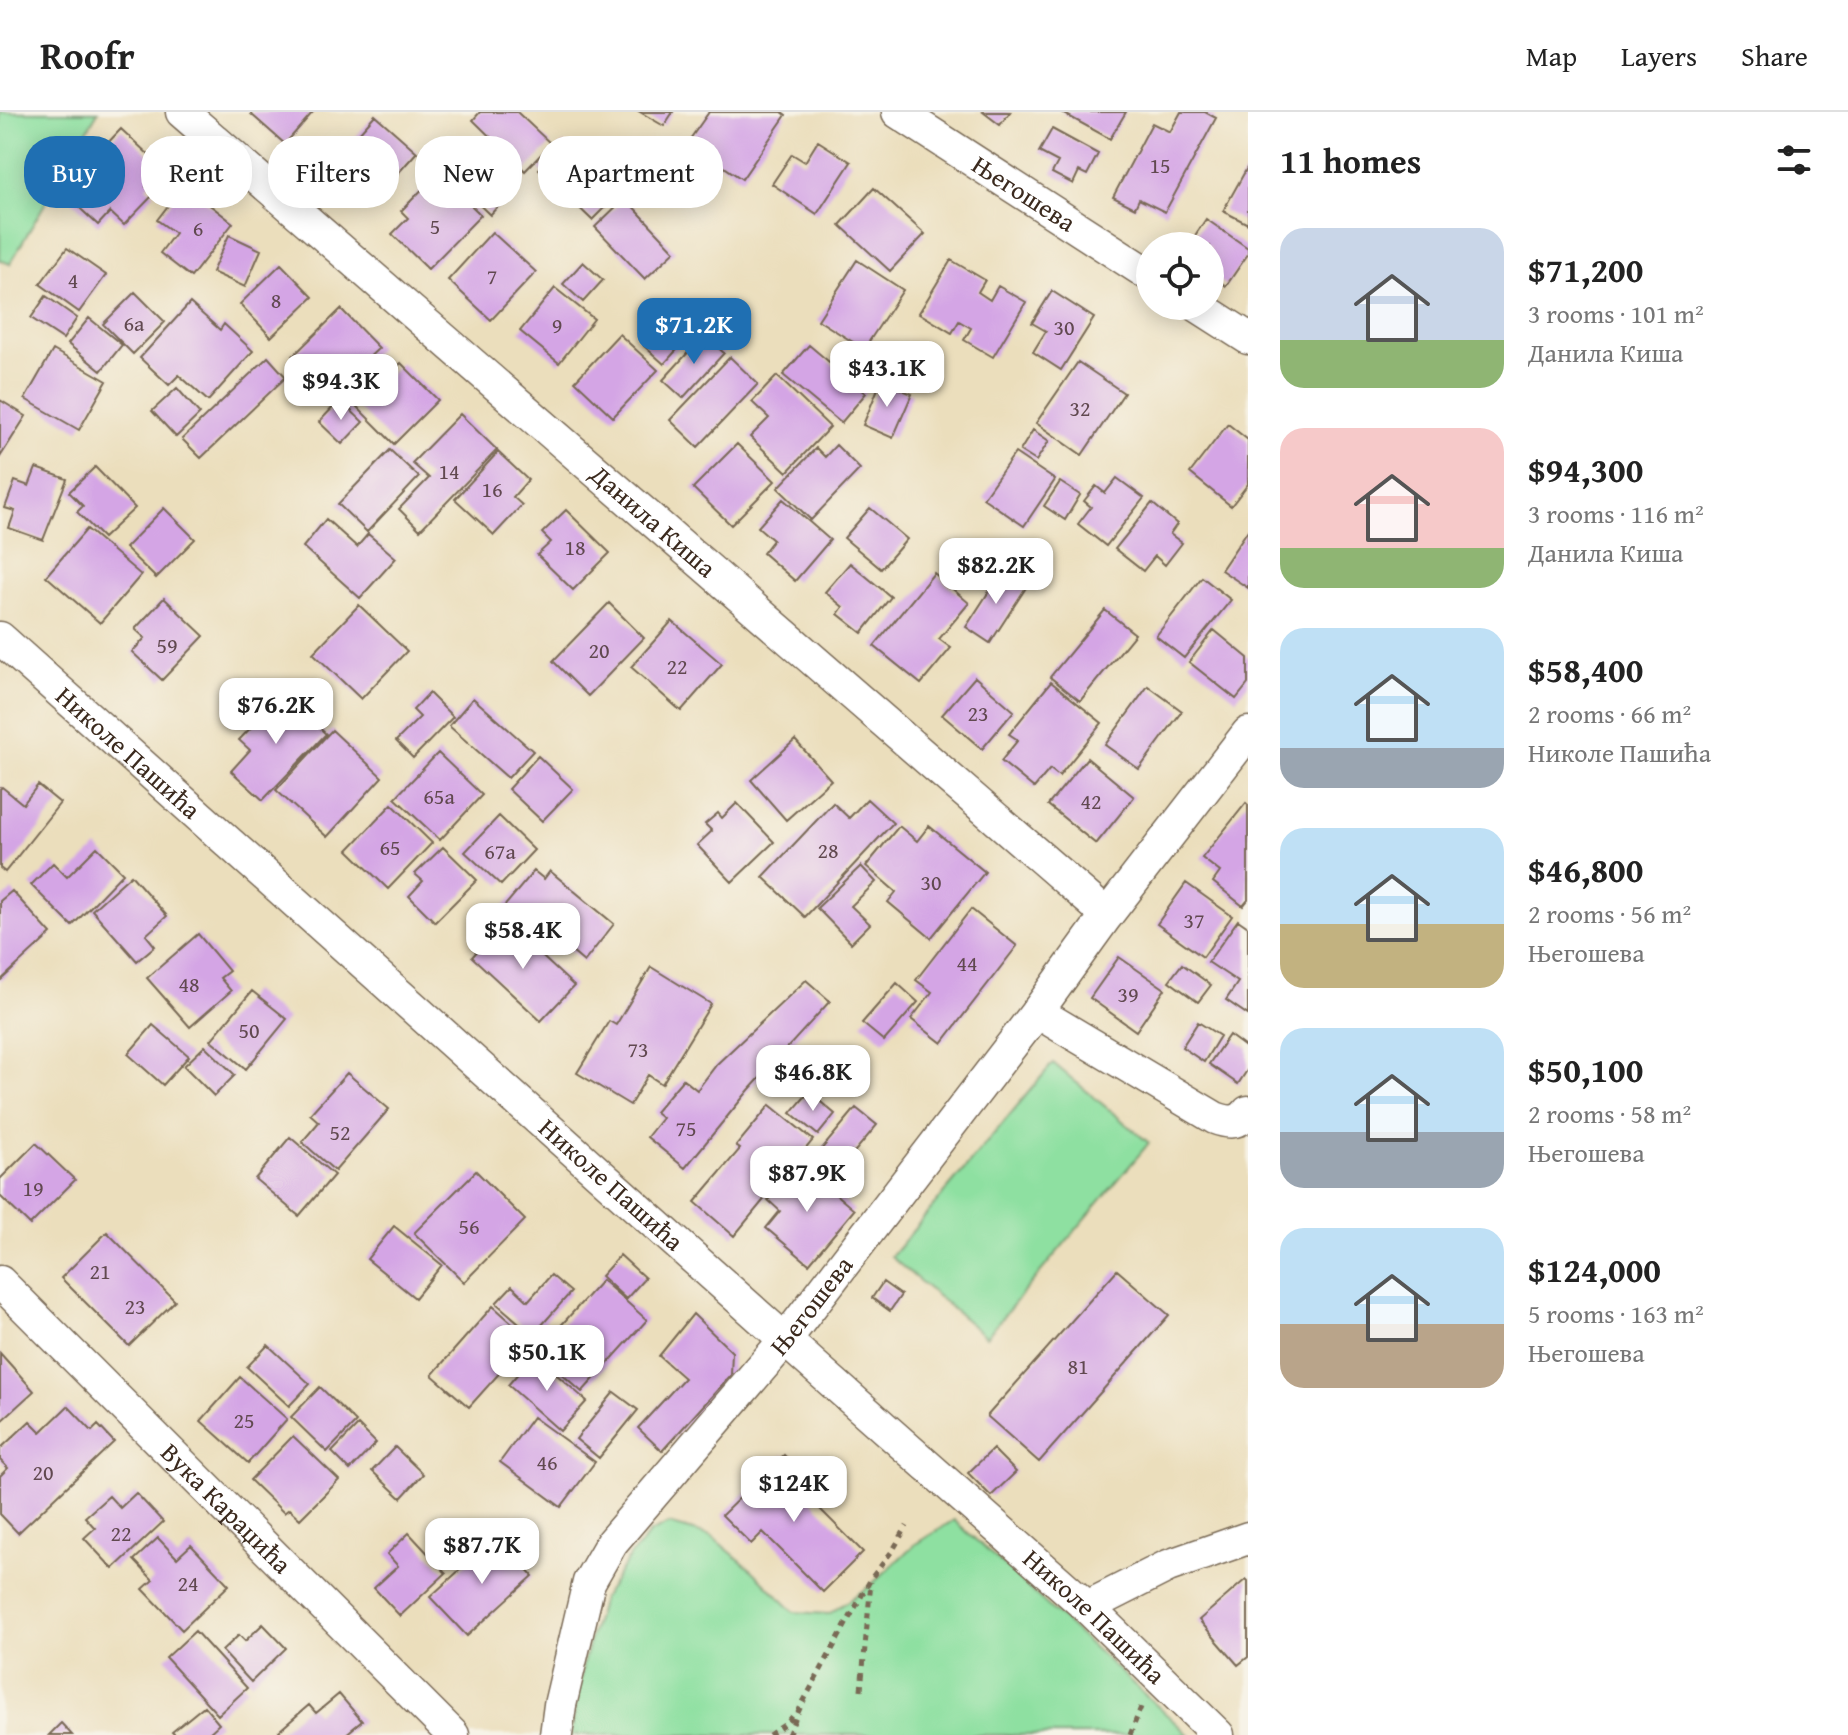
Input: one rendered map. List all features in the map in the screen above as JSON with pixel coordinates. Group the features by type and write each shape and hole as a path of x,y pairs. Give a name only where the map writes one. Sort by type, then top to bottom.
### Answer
{"street":[{"name":"Његошева","path":"898,112 1136,266"},
{"name":"Данила Киша","path":"198,117 1107,915"},
{"path":"1220,320 1248,338"},
{"name":"Николе Пашића","path":"0,638 1087,1607 1218,1735"},
{"name":"Његошева","path":"555,1725 589,1582 612,1542 785,1340 1248,733"},
{"path":"1037,1012 1215,1118 1227,1123 1242,1119 1248,1112"},
{"name":"Вука Караџића","path":"0,1282 453,1735"},
{"path":"1087,1607 1168,1566 1248,1538"}],"path":[{"path":"788,1735 872,1577 907,1526"},
{"path":"861,1690 872,1577"},
{"path":"769,1735 787,1723 801,1706"}],"green space":[{"path":"0,112 98,112 84,136 24,136 24,208 42,208 10,264 0,260"},
{"path":"1053,1063 1149,1143 986,1337 891,1257"},
{"path":"954,1520 1189,1735 571,1735 584,1659 602,1599 631,1555 650,1533 669,1524 711,1536 753,1571 794,1612 829,1614 871,1585 914,1545"}],"building":[{"path":"313,112 292,136 276,136 251,114"},
{"path":"480,112 517,112 542,136 538,136 538,158 525,171 522,168 522,136 489,136 473,120"},
{"path":"640,112 673,112 664,126"},
{"path":"709,112 782,112 786,115 742,179 723,166 723,136 692,136"},
{"path":"983,112 1010,112 1000,125"},
{"path":"1061,112 1126,112 1110,139"},
{"path":"1181,112 1205,112 1216,118 1165,212 1139,199 1135,208 1113,197 1152,123 1170,132"},
{"path":"375,115 399,136 356,136"},
{"path":"121,129 141,148 141,207 124,225 110,212 98,225 80,208 125,208 125,136 114,136"},
{"path":"1052,129 1098,154 1087,175 1079,171 1073,184 1052,173 1058,162 1039,152"},
{"path":"399,136 415,150 399,172"},
{"path":"818,141 851,162 817,214 772,184 792,154 805,162"},
{"path":"1248,166 1248,224 1223,211"},
{"path":"874,188 925,234 890,271 840,225"},
{"path":"415,197 415,208 474,208 481,215 428,269 392,234 408,218 401,211"},
{"path":"166,208 214,208 233,223 191,277 160,253 175,233 157,220"},
{"path":"483,208 496,208 490,215"},
{"path":"580,208 604,208 592,220"},
{"path":"615,208 634,208 675,251 645,279 595,227"},
{"path":"1206,219 1248,248 1248,254 1226,286 1224,232 1197,232"},
{"path":"492,232 536,272 491,320 448,280"},
{"path":"229,235 261,250 245,287 212,272"},
{"path":"67,248 106,275 79,312 40,284"},
{"path":"857,260 903,290 864,349 818,320"},
{"path":"951,260 985,280 978,292 990,300 998,286 1026,302 993,357 964,340 971,328 959,321 952,333 919,313"},
{"path":"583,262 603,280 583,302 563,284"},
{"path":"281,264 313,297 271,337 240,304"},
{"path":"555,288 594,319 559,363 520,331"},
{"path":"1052,291 1094,318 1061,370 1033,352 1046,331 1032,323"},
{"path":"135,292 165,322 133,354 103,324"},
{"path":"46,296 77,318 63,339 31,318"},
{"path":"190,303 220,330 224,324 253,351 208,401 179,375 169,385 140,358"},
{"path":"341,309 379,348 330,394 293,356"},
{"path":"89,318 122,345 101,371 68,344"},
{"path":"664,325 683,343 664,364 644,346"},
{"path":"619,334 658,370 613,417 575,381"},
{"path":"704,335 724,353 683,398 663,380"},
{"path":"809,345 866,393 841,423 783,375"},
{"path":"53,350 107,381 79,430 25,399"},
{"path":"268,357 286,377 201,458 182,439"},
{"path":"730,357 758,384 698,447 670,420"},
{"path":"1078,362 1124,393 1082,455 1036,423"},
{"path":"401,363 438,400 394,444 357,407"},
{"path":"777,376 830,427 787,472 750,437 769,418 752,402"},
{"path":"881,381 912,394 893,438 863,425"},
{"path":"177,388 200,414 176,437 152,411"},
{"path":"0,400 26,416 0,457"},
{"path":"340,400 363,422 342,444 319,422"},
{"path":"460,414 497,450 420,530 399,509 429,478 412,463"},
{"path":"1228,424 1248,440 1248,484 1231,506 1190,473"},
{"path":"1033,430 1049,441 1036,461 1020,451"},
{"path":"737,444 775,481 731,525 693,488"},
{"path":"836,445 860,469 811,520 778,488 816,448 825,457"},
{"path":"390,450 419,477 367,532 338,504"},
{"path":"498,452 528,480 513,497 522,505 494,535 455,499"},
{"path":"1015,453 1055,480 1024,526 983,498"},
{"path":"95,467 135,508 103,538 77,512 83,506 69,492"},
{"path":"36,468 67,479 43,540 9,528 15,511 5,508 15,481 29,486"},
{"path":"1117,478 1144,498 1106,546 1078,524 1091,507 1084,501 1096,486 1105,493"},
{"path":"1060,482 1080,495 1065,520 1044,506"},
{"path":"783,499 830,540 795,581 763,553 773,540 758,527"},
{"path":"1152,503 1177,524 1170,534 1182,543 1165,565 1155,556 1143,571 1115,549"},
{"path":"164,508 195,539 156,578 125,548"},
{"path":"870,508 907,539 881,569 844,538"},
{"path":"566,510 610,553 573,590 537,555 551,542 542,533"},
{"path":"326,519 357,547 368,534 396,558 360,598 303,547"},
{"path":"87,529 141,575 100,623 46,576"},
{"path":"1248,530 1248,588 1221,570"},
{"path":"850,563 891,597 862,633 838,614 843,607 825,592"},
{"path":"1003,570 1027,586 990,643 966,627"},
{"path":"934,573 969,603 939,639 951,648 921,684 874,646"},
{"path":"1202,577 1231,600 1184,658 1156,636"},
{"path":"164,598 204,636 162,680 132,652 145,638 135,629"},
{"path":"609,603 644,638 588,696 553,661"},
{"path":"359,605 407,651 361,699 313,653"},
{"path":"1105,610 1135,634 1080,701 1050,677"},
{"path":"672,621 722,664 681,711 631,667"},
{"path":"1214,630 1248,658 1248,684 1236,699 1189,662"},
{"path":"975,677 1014,711 982,749 942,715"},
{"path":"1051,682 1102,723 1059,776 1050,769 1034,788 1001,761 1018,740 1009,734"},
{"path":"1148,686 1182,711 1139,769 1105,745"},
{"path":"429,693 453,717 413,758 396,741 420,717 413,710"},
{"path":"283,694 326,734 263,800 231,771 250,750 239,740"},
{"path":"473,698 533,751 508,778 449,726"},
{"path":"332,730 382,777 327,837 276,790"},
{"path":"795,740 831,780 786,820 751,780"},
{"path":"438,753 482,795 440,840 395,798"},
{"path":"538,756 573,789 542,821 508,789"},
{"path":"1087,758 1134,797 1096,844 1048,805"},
{"path":"38,785 60,803 5,872 0,868 0,789 2,787 23,804"},
{"path":"867,799 893,823 805,917 763,877 833,803 849,818"},
{"path":"737,803 774,842 732,882 697,845 712,831 705,824 718,813 722,818"},
{"path":"1246,803 1248,900 1243,906 1213,882 1220,872 1202,858"},
{"path":"392,804 432,843 388,889 348,850"},
{"path":"499,816 534,850 501,885 465,852"},
{"path":"899,826 917,841 929,826 985,872 931,938 888,902 896,892 866,866"},
{"path":"97,847 123,873 72,926 31,885 53,863 67,877"},
{"path":"443,847 477,880 435,922 409,896 423,881 415,874"},
{"path":"861,866 876,882 851,906 870,924 851,943 817,908"},
{"path":"534,871 544,879 550,871 614,924 584,962 546,930 539,939 502,909"},
{"path":"131,875 167,916 146,935 155,946 137,961 92,910"},
{"path":"1186,883 1232,916 1203,957 1157,924"},
{"path":"12,891 51,934 0,981 0,901"},
{"path":"971,909 1017,946 942,1043 911,1019 932,992 916,980"},
{"path":"1238,920 1248,927 1248,1015 1226,1000 1238,982 1208,962"},
{"path":"504,921 574,986 541,1021 472,957"},
{"path":"198,934 229,971 220,978 231,991 190,1027 147,978"},
{"path":"1119,957 1165,989 1136,1031 1090,998"},
{"path":"1182,964 1211,985 1198,1002 1169,981"},
{"path":"651,967 711,1004 662,1084 648,1075 630,1105 577,1073 609,1021 616,1025"},
{"path":"806,980 830,1001 749,1090 685,1168 647,1137 662,1118 655,1112 683,1079 697,1090 717,1064"},
{"path":"897,983 918,1002 884,1041 862,1023"},
{"path":"252,991 287,1019 246,1069 211,1040"},
{"path":"1198,1022 1220,1036 1204,1062 1182,1047"},
{"path":"153,1025 189,1056 163,1085 128,1054"},
{"path":"1229,1035 1248,1049 1248,1069 1238,1084 1209,1064"},
{"path":"205,1046 235,1075 214,1096 184,1066"},
{"path":"347,1073 389,1109 335,1171 302,1142 319,1122 310,1114"},
{"path":"809,1092 835,1114 818,1135 791,1113"},
{"path":"770,1105 813,1140 734,1236 695,1202 740,1149 736,1146"},
{"path":"856,1108 877,1125 830,1181 809,1164"},
{"path":"290,1137 334,1175 299,1216 255,1179"},
{"path":"36,1143 75,1180 30,1225 0,1196 0,1179"},
{"path":"799,1163 854,1210 809,1264 766,1228 780,1211 768,1200"},
{"path":"476,1171 525,1220 464,1282 414,1233"},
{"path":"394,1226 442,1265 415,1298 367,1259"},
{"path":"107,1232 175,1301 129,1346 61,1278"},
{"path":"620,1255 645,1278 626,1299 601,1276"},
{"path":"1117,1270 1169,1315 1039,1462 987,1416"},
{"path":"551,1275 571,1292 533,1335 496,1303 512,1286 528,1301"},
{"path":"602,1280 647,1320 582,1392 537,1352"},
{"path":"883,1282 901,1295 890,1311 872,1298"},
{"path":"493,1306 530,1339 469,1407 432,1375"},
{"path":"693,1314 732,1352 731,1375 662,1451 638,1428 684,1378 659,1356"},
{"path":"268,1345 310,1384 289,1406 247,1367"},
{"path":"0,1353 34,1391 0,1422"},
{"path":"534,1355 587,1401 560,1431 508,1385"},
{"path":"240,1377 287,1419 248,1463 201,1421"},
{"path":"320,1387 356,1422 327,1452 291,1417"},
{"path":"614,1392 638,1410 599,1458 576,1439"},
{"path":"68,1406 92,1431 98,1425 114,1442 18,1533 0,1514 0,1476 8,1468 0,1460 0,1449 30,1421 41,1432"},
{"path":"533,1417 595,1462 561,1507 500,1462"},
{"path":"358,1425 376,1443 350,1470 332,1452"},
{"path":"293,1436 339,1480 300,1519 289,1509 284,1513 250,1480"},
{"path":"395,1447 423,1474 401,1498 372,1471"},
{"path":"993,1449 1016,1472 991,1496 968,1473"},
{"path":"784,1455 813,1484 804,1493 863,1552 823,1592 763,1532 751,1544 722,1515"},
{"path":"136,1493 163,1522 113,1569 84,1538 95,1528 85,1517 109,1496 120,1508"},
{"path":"409,1533 446,1573 400,1616 374,1588 398,1566 387,1554"},
{"path":"497,1536 533,1576 467,1636 430,1597"},
{"path":"158,1538 177,1558 191,1545 229,1585 182,1630 143,1589 153,1580 134,1560"},
{"path":"1246,1579 1248,1657 1238,1665 1199,1620"},
{"path":"263,1624 286,1648 251,1682 222,1651 239,1635 245,1641"},
{"path":"195,1631 247,1688 218,1715 166,1658"},
{"path":"339,1694 362,1721 345,1735 282,1735 279,1731 309,1705 316,1713"},
{"path":"204,1706 219,1724 207,1735 175,1735 172,1732"},
{"path":"61,1723 72,1735 49,1735"}]}
